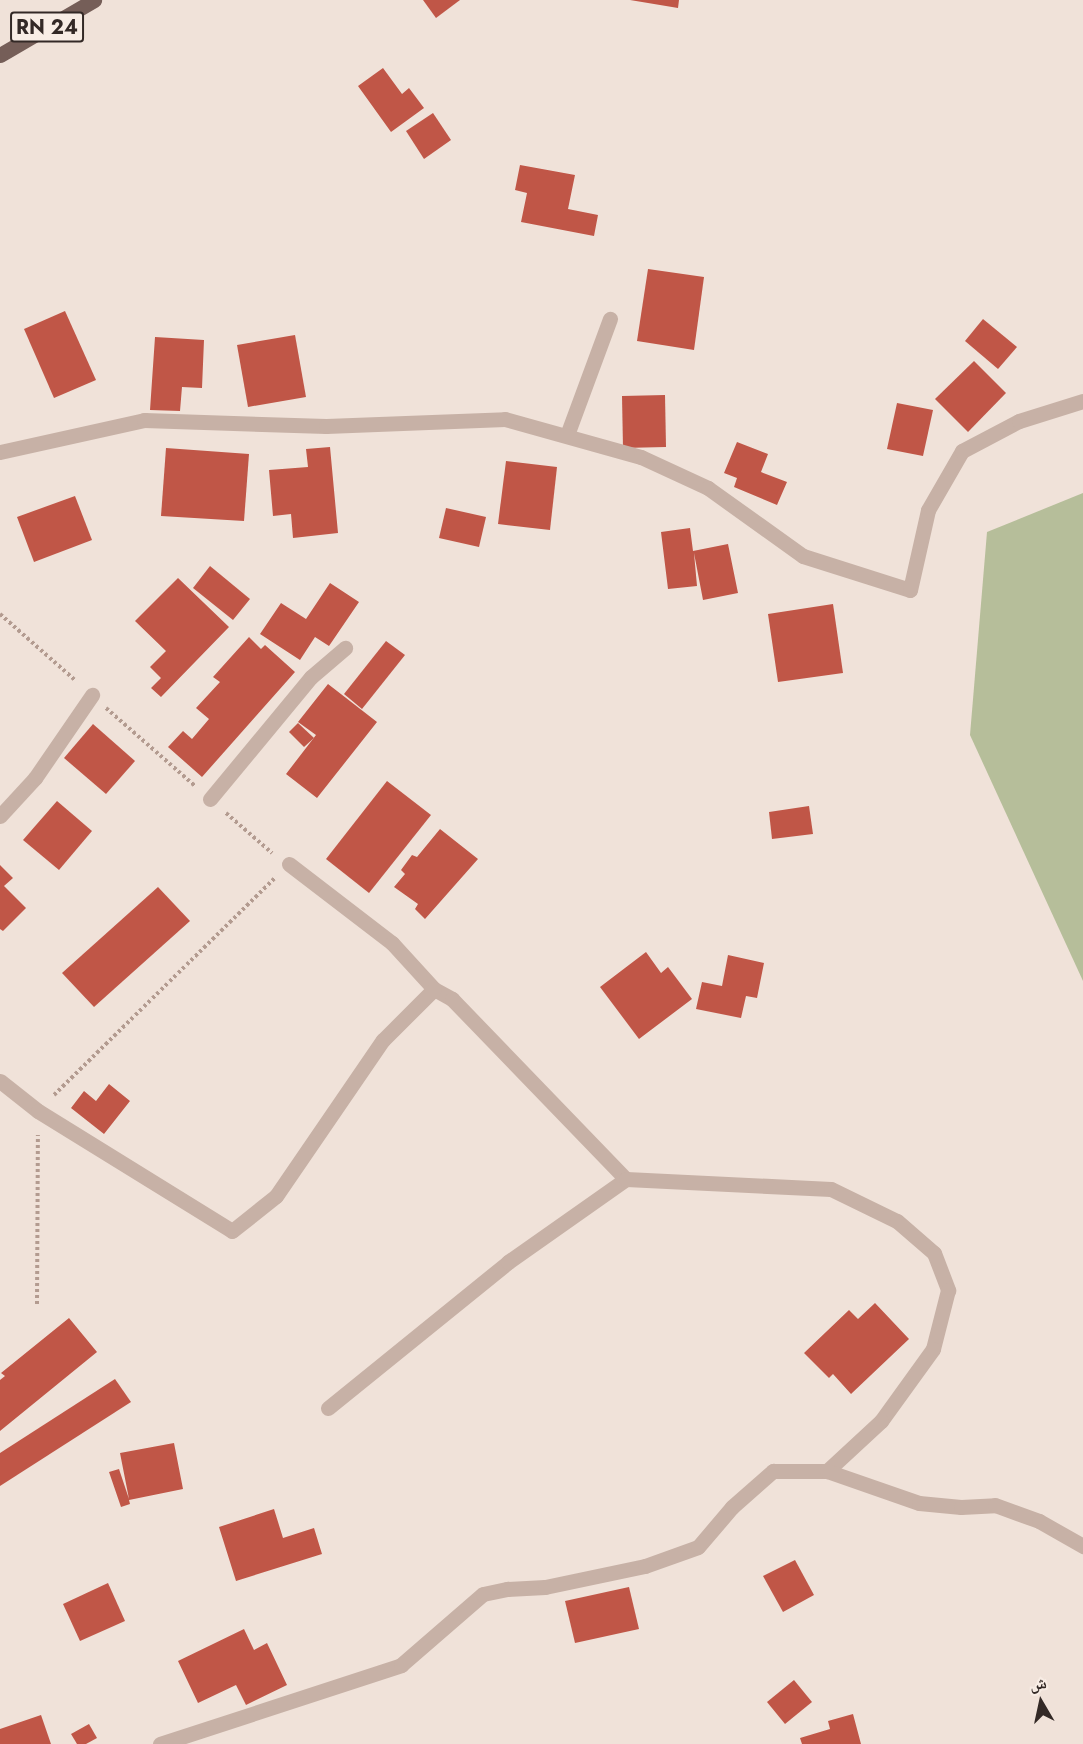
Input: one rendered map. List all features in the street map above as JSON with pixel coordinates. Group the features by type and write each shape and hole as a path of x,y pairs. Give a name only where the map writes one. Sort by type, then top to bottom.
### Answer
{"main road":[{"name":"RN 24","path":"0,55 94,0"}],"street":[{"path":"567,435 610,319"},
{"path":"0,452 144,420 326,426 505,419 641,458 708,488 803,556 910,590 928,510 962,451 1019,421 1083,401"},
{"path":"210,799 311,677 345,648"},
{"path":"0,816 35,778 92,695"},
{"path":"290,864 392,943 434,989 452,999 626,1179"},
{"path":"0,1081 38,1111 232,1231 276,1196 383,1040 434,989"},
{"path":"328,1408 508,1262 626,1179 831,1189 897,1221 934,1253 948,1290 933,1348 881,1421 827,1471"},
{"path":"160,1744 401,1665 483,1594 507,1589 546,1587 645,1566 698,1547 732,1507 773,1471 827,1471 919,1503 961,1507 995,1505 1039,1521 1083,1546"}],"path":[{"path":"0,614 268,850 290,864 38,1111 38,1304"}],"green space":[{"path":"1083,493 1083,981 970,735 987,532"}],"building":[{"path":"423,0 460,0 436,18"},
{"path":"630,0 679,0 678,8"},
{"path":"383,68 402,94 409,88 424,108 391,132 358,86"},
{"path":"433,113 451,140 424,159 406,131"},
{"path":"520,165 575,175 568,209 598,215 594,236 521,222 527,193 515,190"},
{"path":"648,269 704,277 694,350 637,341"},
{"path":"65,311 96,380 54,398 24,329"},
{"path":"983,319 1017,347 998,369 965,341"},
{"path":"295,335 306,397 248,407 237,345"},
{"path":"155,337 204,340 202,388 182,387 180,411 150,410"},
{"path":"974,361 1006,393 968,432 935,399"},
{"path":"665,395 666,447 623,448 622,396"},
{"path":"897,403 933,410 923,456 887,449"},
{"path":"737,442 768,454 761,472 787,482 777,505 734,487 737,478 724,473"},
{"path":"330,447 338,533 293,538 291,514 273,516 269,470 308,467 306,449"},
{"path":"166,448 249,454 244,521 161,516"},
{"path":"506,461 557,467 550,530 498,524"},
{"path":"75,496 92,540 34,562 17,517"},
{"path":"446,508 486,517 479,547 439,538"},
{"path":"690,528 693,551 728,544 738,593 703,600 694,553 697,586 668,589 661,532"},
{"path":"210,566 250,599 233,620 193,588"},
{"path":"178,578 229,627 161,697 151,688 161,678 150,667 166,651 135,621"},
{"path":"330,583 359,602 329,646 315,637 300,660 260,634 281,603 306,619"},
{"path":"833,604 843,673 778,682 768,614"},
{"path":"249,637 261,649 265,645 295,672 202,777 168,747 183,731 192,739 209,719 196,708 220,682 213,677"},
{"path":"386,641 405,655 362,709 344,694"},
{"path":"328,684 377,722 317,798 286,774 316,735 298,722"},
{"path":"298,723 314,738 304,747 289,732"},
{"path":"93,724 135,761 106,794 64,758"},
{"path":"387,781 431,815 369,893 326,859"},
{"path":"57,801 92,831 59,870 23,840"},
{"path":"809,806 813,834 772,839 769,812"},
{"path":"440,829 478,859 425,919 415,909 418,904 394,887 405,874 401,870 412,855 417,857"},
{"path":"0,865 13,878 4,886 26,908 3,931 0,929"},
{"path":"158,887 190,921 94,1007 62,973"},
{"path":"646,952 661,973 668,967 692,999 639,1039 600,987"},
{"path":"728,955 764,963 757,998 746,996 741,1018 696,1009 702,982 722,986"},
{"path":"109,1084 130,1101 104,1134 71,1108 84,1091 96,1101"},
{"path":"875,1303 909,1339 851,1394 833,1374 829,1378 804,1353 849,1310 858,1319"},
{"path":"69,1318 97,1352 0,1431 0,1380 5,1376 1,1373"},
{"path":"115,1379 131,1402 0,1486 0,1453"},
{"path":"174,1443 183,1489 129,1500 130,1504 121,1507 109,1472 119,1469 129,1499 120,1453"},
{"path":"274,1509 283,1538 314,1528 322,1554 236,1581 219,1527"},
{"path":"795,1560 814,1595 783,1612 763,1576"},
{"path":"108,1583 125,1621 80,1641 63,1604"},
{"path":"629,1587 639,1629 575,1643 565,1601"},
{"path":"244,1629 254,1650 267,1643 287,1685 246,1705 236,1685 198,1703 178,1661"},
{"path":"794,1680 812,1702 785,1724 767,1702"},
{"path":"853,1714 861,1744 802,1744 800,1738 830,1729 828,1721"},
{"path":"41,1715 51,1744 0,1744 0,1729"},
{"path":"89,1724 97,1738 86,1744 77,1744 71,1734"}]}
